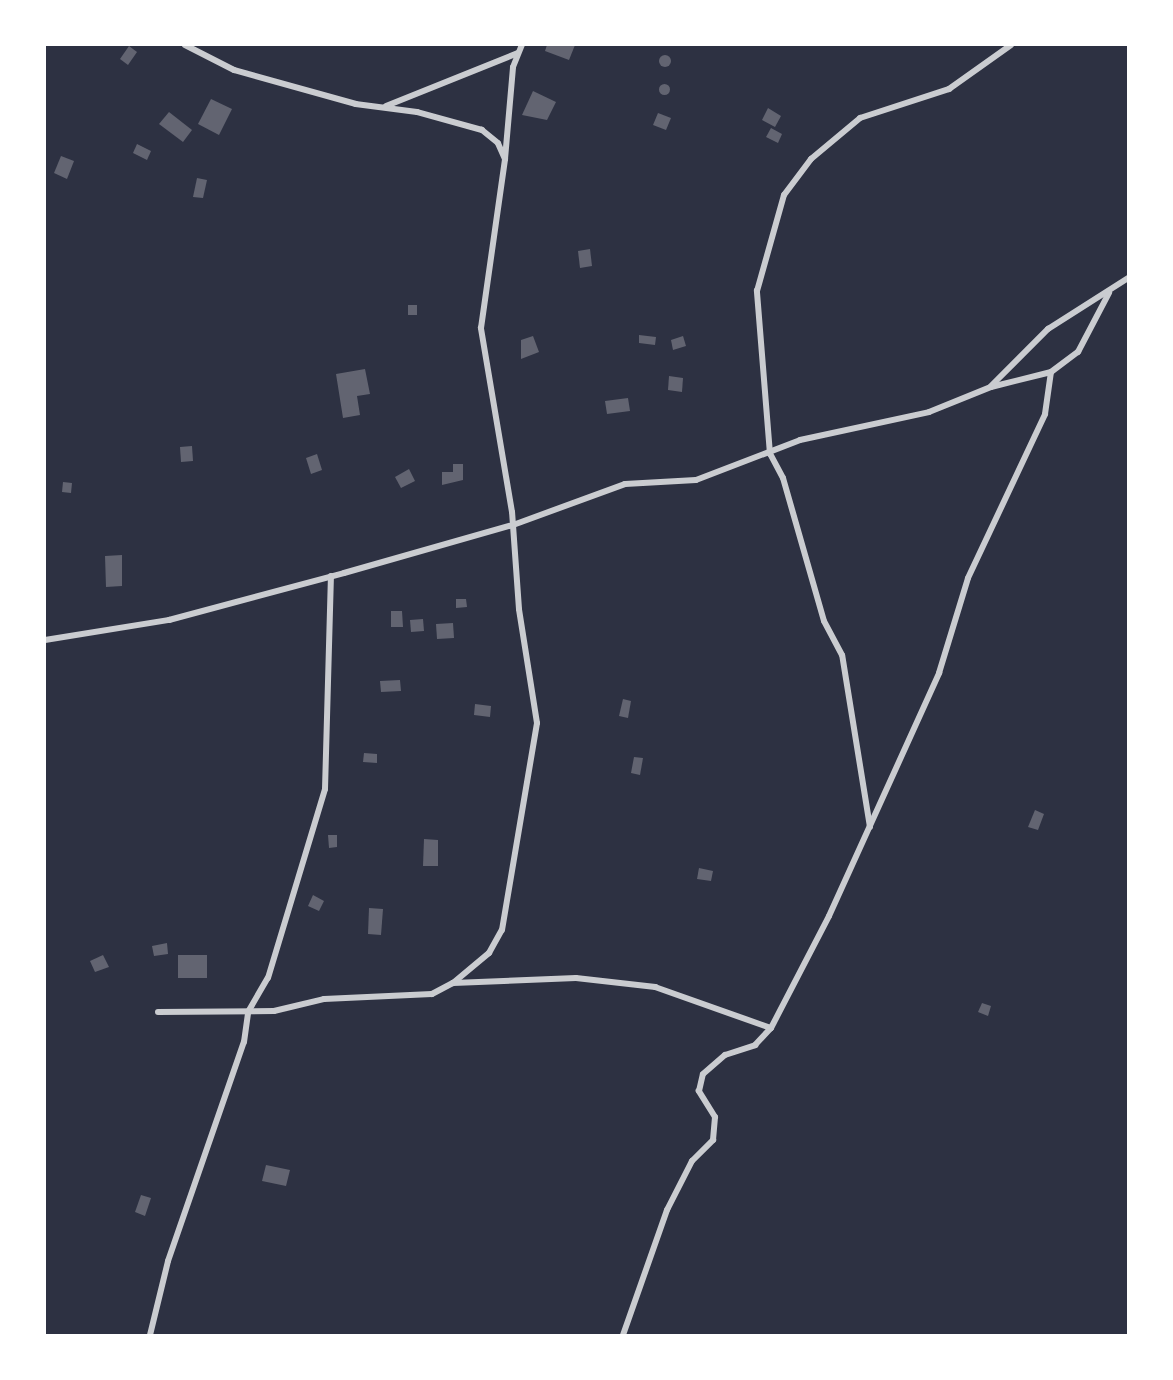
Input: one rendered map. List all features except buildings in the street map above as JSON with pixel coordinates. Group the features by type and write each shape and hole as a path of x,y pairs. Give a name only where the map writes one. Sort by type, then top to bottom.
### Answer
{"street":[{"path":"185,45 234,70 482,130 493,135 504,159"},
{"path":"158,1012 248,1012 324,999 432,994 453,983 489,953 502,930 537,723 519,609 513,525 481,328 519,53 522,45"},
{"path":"871,828 842,655 824,621 783,478 770,454 755,313 784,195 811,159 860,118 949,89 1011,45"},
{"path":"384,106 519,53"},
{"path":"991,387 1048,329 1109,293 1127,276"},
{"path":"45,640 169,620 513,525 597,492 626,484 696,480 834,430 929,412 991,387 1051,372 1078,352 1109,293"},
{"path":"623,1335 667,1210 692,1161 713,1140 715,1117 699,1091 703,1074 725,1055 755,1045 771,1028 871,828 939,672 968,578 1045,414 1051,372"},
{"path":"150,1335 168,1261 244,1042 248,1012 268,978 325,789 331,576"},
{"path":"453,983 576,978 655,987 771,1028"}]}
